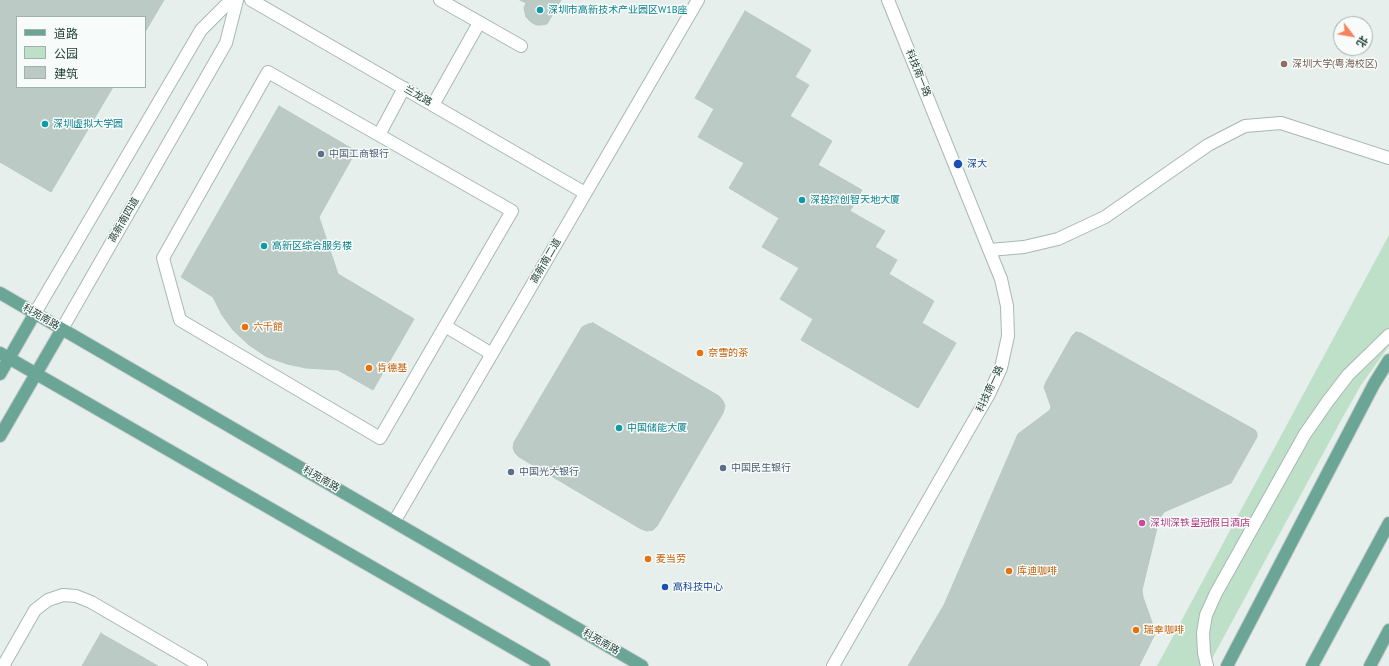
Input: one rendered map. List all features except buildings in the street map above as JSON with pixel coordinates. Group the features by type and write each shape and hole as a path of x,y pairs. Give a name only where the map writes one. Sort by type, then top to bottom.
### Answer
{"main road":[{"name":"科苑南路","path":"0,293 642,666"},
{"path":"0,374 5,356 36,313"},
{"name":"高新南四道","path":"0,436 62,329"},
{"path":"5,356 544,666"},
{"path":"1228,666 1370,391 1389,360"},
{"path":"1312,666 1389,523"},
{"path":"1370,666 1389,630"}],"street":[{"path":"36,313 201,30 231,0"},
{"name":"高新南四道","path":"62,329 226,43 236,0"},
{"name":"兰龙路","path":"251,0 585,193"},
{"path":"440,0 521,46"},
{"name":"高新南二道","path":"394,522 698,0"},
{"name":"科技南一路","path":"833,666 989,394 1001,368 1008,336 1007,306 1001,279 888,0"},
{"path":"433,105 479,23"},
{"path":"268,72 512,211 445,326 380,438 180,320 163,258 268,72"},
{"path":"379,135 404,88"},
{"path":"990,250 1024,247 1058,239 1105,217 1208,145 1245,126 1281,123 1389,158"},
{"path":"445,326 492,354"},
{"path":"1207,666 1204,653 1203,633 1206,615 1216,593 1305,434 1340,385 1372,350 1389,335"},
{"path":"3,666 35,610 48,600 63,595 76,596 90,602 201,666"}],"green space":[{"path":"1389,235 1389,346 1361,385 1344,415 1208,666 1157,666"}],"place":[{"name":"深圳市高新技术产业园区W1B座","path":"540,10"},
{"name":"深圳大学(粤海校区)","path":"1284,64"},
{"name":"深圳虚拟大学园","path":"45,124"},
{"name":"中国工商银行","path":"321,154"},
{"name":"深大","path":"958,164"},
{"name":"深投控创智天地大厦","path":"802,200"},
{"name":"高新区综合服务楼","path":"264,246"},
{"name":"六千館","path":"245,327"},
{"name":"奈雪的茶","path":"700,353"},
{"name":"肯德基","path":"369,368"},
{"name":"中国储能大厦","path":"619,428"},
{"name":"中国民生银行","path":"723,468"},
{"name":"中国光大银行","path":"511,472"},
{"name":"深圳深铁皇冠假日酒店","path":"1142,523"},
{"name":"麦当劳","path":"648,559"},
{"name":"库迪咖啡","path":"1009,571"},
{"name":"高科技中心","path":"665,587"},
{"name":"瑞幸咖啡","path":"1136,630"}]}
